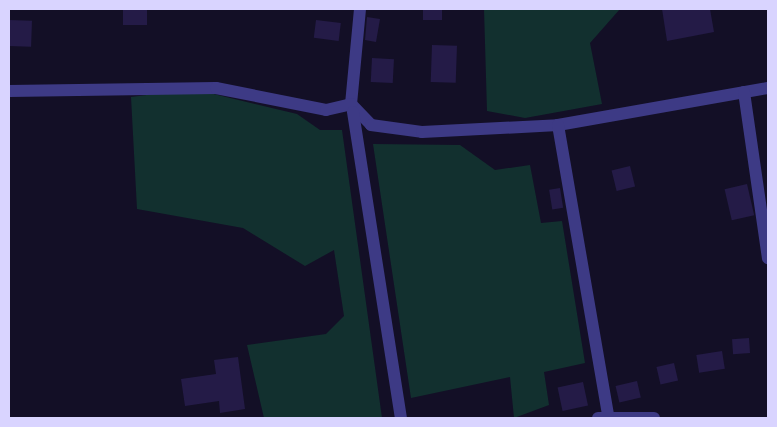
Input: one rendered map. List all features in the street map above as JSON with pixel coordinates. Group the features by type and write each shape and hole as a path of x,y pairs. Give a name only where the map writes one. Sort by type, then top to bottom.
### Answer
{"street":[{"path":"360,9 352,108 402,418"},
{"path":"9,90 216,88 326,110 352,108 371,125 422,132 558,125 768,88"},
{"path":"744,92 768,258"},
{"path":"558,125 603,417 654,418"}],"green space":[{"path":"484,9 620,9 590,43 602,104 525,118 487,111"},
{"path":"193,89 297,114 320,130 342,130 382,418 264,418 247,345 326,334 344,316 334,250 305,266 243,228 137,209 131,97"},
{"path":"373,144 460,145 495,170 530,165 541,223 562,221 585,363 544,372 549,405 514,418 510,377 411,398"}],"building":[{"path":"123,9 147,9 147,25 123,25"},
{"path":"423,9 442,9 442,20 423,20"},
{"path":"662,9 710,9 714,32 667,41"},
{"path":"367,17 380,19 376,42 365,40"},
{"path":"9,20 32,21 31,47 9,46"},
{"path":"316,20 341,23 339,41 314,38"},
{"path":"432,45 457,46 456,83 431,82"},
{"path":"372,58 394,59 393,83 371,82"},
{"path":"630,166 635,186 617,191 612,171"},
{"path":"747,184 754,215 732,220 725,189"},
{"path":"560,188 563,208 552,209 549,190"},
{"path":"749,338 750,353 733,354 732,339"},
{"path":"722,351 725,369 699,373 696,355"},
{"path":"238,357 245,409 220,413 219,401 185,406 181,379 216,374 214,360"},
{"path":"674,363 678,381 661,385 656,367"},
{"path":"637,381 641,398 619,403 616,386"},
{"path":"583,382 588,405 563,411 558,387"}]}
